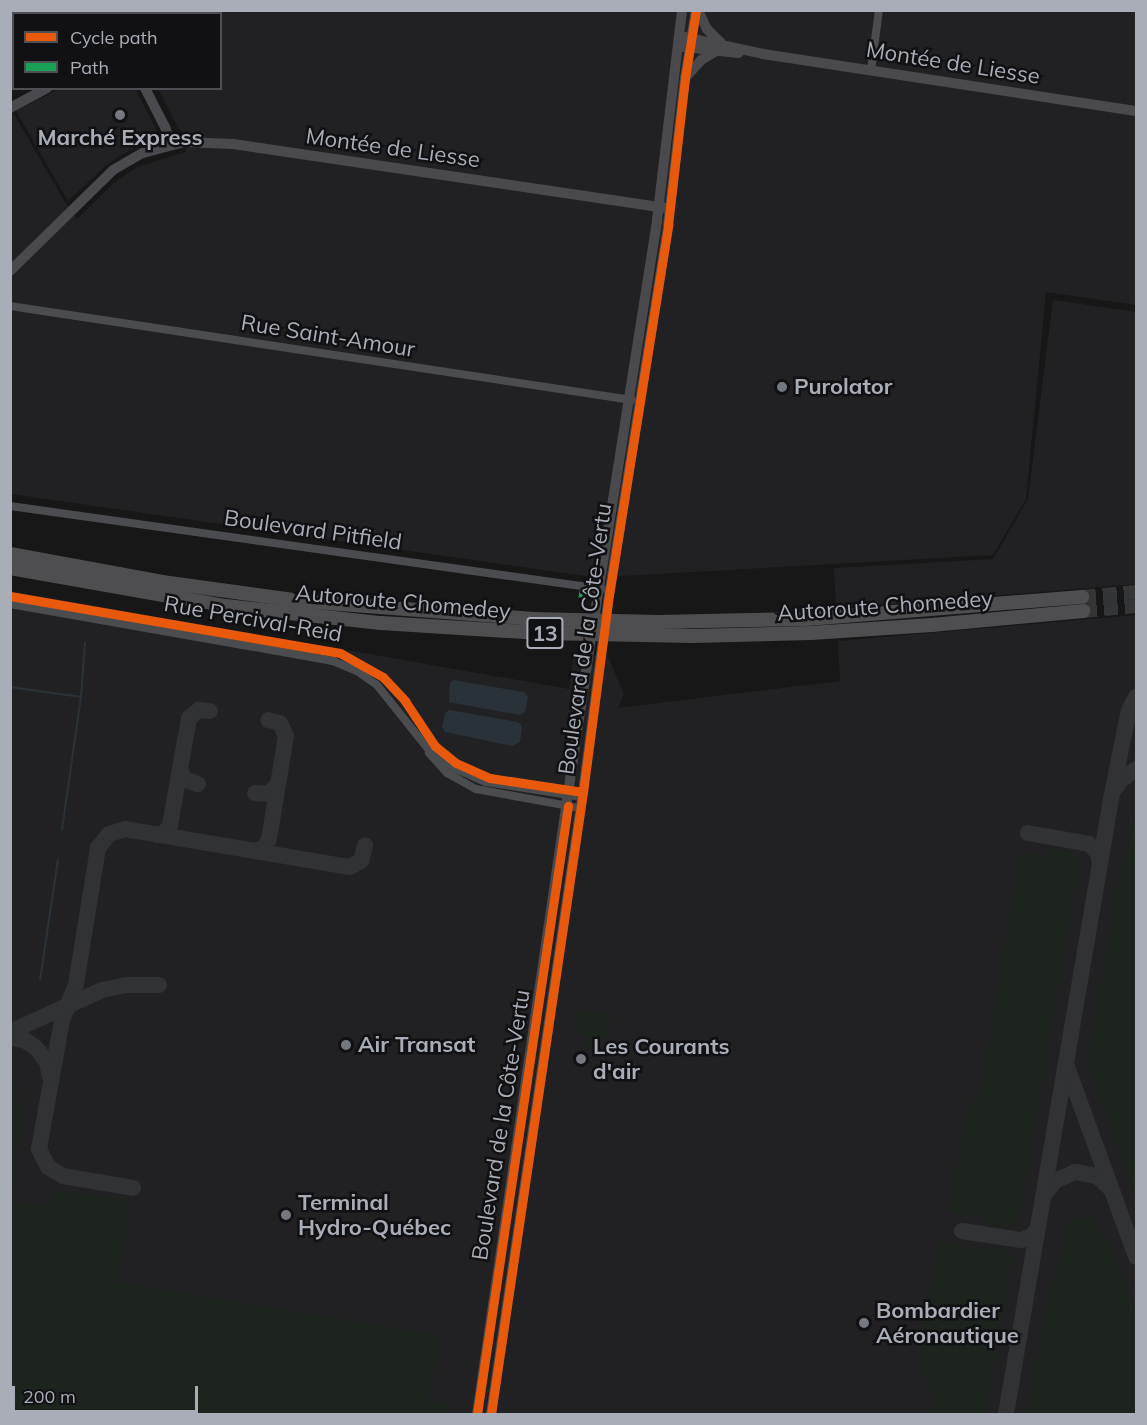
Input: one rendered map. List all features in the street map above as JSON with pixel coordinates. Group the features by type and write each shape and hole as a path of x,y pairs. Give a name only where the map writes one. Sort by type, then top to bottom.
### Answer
{"highway":[{"path":"10,550 47,562"},
{"name":"Autoroute Chomedey","path":"10,554 162,582 301,601 447,615 576,621 807,619 1082,604 923,626 811,633 692,636 542,633 450,629 295,614 171,598 10,568"}],"street":[{"name":"Boulevard de la Côte-Vertu","path":"664,208 677,41 682,10"},
{"name":"Boulevard de la Côte-Vertu","path":"477,1414 568,801 595,651 697,10"},
{"path":"685,78 701,60 718,47 697,10"},
{"path":"871,70 879,10"},
{"name":"Montée de Liesse","path":"677,41 1137,111"},
{"path":"10,108 43,90"},
{"path":"146,90 171,144"},
{"name":"Montée de Liesse","path":"10,271 114,170 143,153 171,144 194,141 233,144 664,208"},
{"name":"Rue Saint-Amour","path":"10,306 634,400"},
{"name":"Boulevard Pitfield","path":"10,506 604,589"},
{"name":"Rue Percival-Reid","path":"10,604 333,661 357,671 377,685 440,768 468,786 581,803"},
{"name":"Boulevard de la Côte-Vertu","path":"491,1414 581,803 595,651"}],"shaded area":[{"path":"1136,11 1136,305 1046,292 1026,499 993,555 621,576 585,576 11,494 11,116 14,114 77,219 114,183 137,167 186,152 183,132 179,129 159,90 222,90 222,12 208,12"},
{"path":"57,90 136,90 157,131 155,139 123,154 105,166 68,201 16,111"},
{"path":"1053,300 1136,312 1136,584 836,609 834,568 993,559 1028,499"},
{"path":"10,591 569,689 573,658 607,654 624,694 618,708 840,681 838,641 1136,615 1136,1414 11,1414"},
{"path":"453,680 524,692 528,697 525,712 520,715 449,702 450,683"},
{"path":"449,710 518,722 522,726 520,742 512,746 445,732 442,727 445,713"},
{"path":"1136,813 1136,1198 1087,1063 1119,875"},
{"path":"1048,847 1074,853 1079,862 1019,1218 1009,1228 990,1225 986,1218 949,1212 967,1106 976,1098 982,1085 1020,853 1046,856"},
{"path":"579,1009 611,1015 608,1033 603,1040 593,1039 591,1050 586,1049 588,1036 577,1034 573,1041"},
{"path":"11,1073 17,1090 21,1122 11,1195"},
{"path":"65,1191 127,1199 130,1203 118,1282 440,1335 428,1400 447,1404 445,1414 11,1414 11,1201 49,1207 52,1193"},
{"path":"1073,1219 1092,1219 1108,1246 1111,1245 1136,1315 1136,1414 1027,1414 1045,1313 1067,1227"},
{"path":"946,1241 980,1251 986,1246 1005,1249 1012,1258 985,1414 931,1414 934,1398 918,1362 938,1245"}],"waterway":[{"path":"62,830 81,697 85,643"},
{"path":"10,687 81,697"},
{"path":"40,980 58,860"}],"taxiway":[{"path":"1006,1414 1111,799 1129,710 1136,697"},
{"path":"156,835 164,833 170,825 189,718 199,710 210,711"},
{"path":"254,851 264,848 269,839 286,736 280,723 268,720"},
{"path":"180,768 184,779 198,784"},
{"path":"1114,790 1121,780 1136,769"},
{"path":"255,793 268,794 277,785"},
{"path":"66,1010 76,984 98,848 109,834 125,829 350,867 361,861 365,846"},
{"path":"1028,833 1089,844 1098,853 1100,863"},
{"path":"10,1032 102,990 126,985 159,985"},
{"path":"73,1002 66,1010 62,1020 39,1149 48,1167 63,1176 133,1188"},
{"path":"10,1037 26,1041 36,1048 47,1062 50,1077"},
{"path":"1067,1067 1136,1257"},
{"path":"1045,1194 1055,1181 1075,1172 1097,1176 1110,1188"},
{"path":"962,1231 1021,1240 1032,1236 1038,1227"}],"tunnel":[{"path":"1082,597 1136,592"},
{"path":"1083,611 1136,606"}],"marked path":[{"path":"579,593 589,595"}],"cycle path":[{"path":"491,1414 583,792 609,595 668,225 685,78 696,10"},
{"path":"10,596 340,653 383,677 405,701 435,746 456,763 490,778 583,792"},
{"path":"477,1414 568,806"}],"place":[{"name":"Marché Express","path":"120,115"},
{"name":"Purolator","path":"782,387"},
{"name":"Air Transat","path":"346,1045"},
{"name":"Les Courants d'air","path":"581,1059"},
{"name":"Terminal Hydro-Québec","path":"286,1215"},
{"name":"Bombardier Aéronautique","path":"864,1323"}]}
